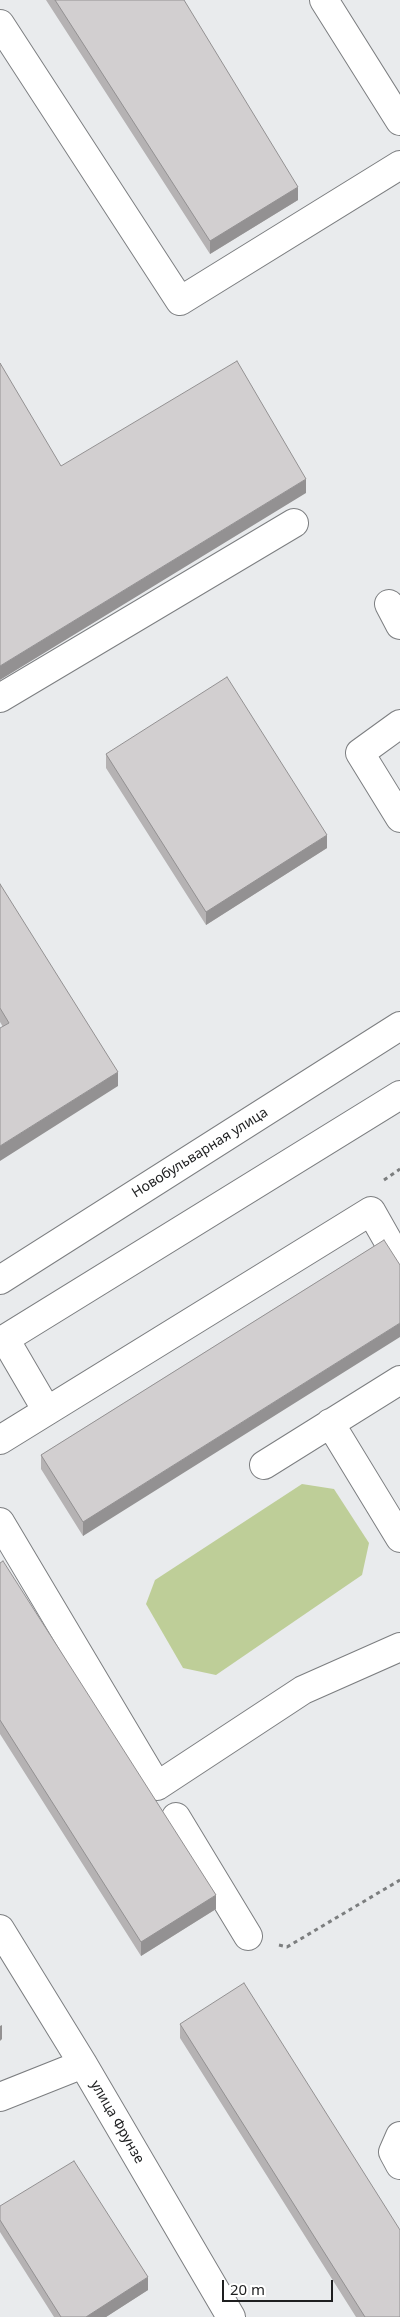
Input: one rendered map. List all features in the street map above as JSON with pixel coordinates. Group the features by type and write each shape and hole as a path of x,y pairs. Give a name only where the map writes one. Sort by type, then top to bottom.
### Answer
{"main road":[{"path":"324,0 400,121"},
{"path":"0,24 180,302 400,166"},
{"path":"0,698 294,523"},
{"path":"400,724 360,753 400,818"},
{"name":"Новобульварная улица","path":"0,1280 400,1026"},
{"path":"47,1411 3,1340 400,1095"},
{"path":"0,1440 371,1211 400,1262"},
{"path":"264,1465 400,1380"},
{"path":"330,1423 400,1538"},
{"path":"0,1522 157,1786 303,1690 400,1647"},
{"path":"176,1817 248,1936"},
{"name":"улица Фрунзе","path":"0,1929 83,2064 231,2317"},
{"path":"0,2097 83,2064"},
{"path":"400,2136 393,2152 400,2165"}],"path":[{"path":"248,1936 287,1947 400,1880"}],"green space":[{"path":"302,1484 334,1489 369,1543 362,1575 216,1675 183,1668 146,1604 155,1580"}],"building":[{"path":"55,0 184,0 298,187 210,241"},
{"path":"237,361 306,479 0,666 0,363 61,466"},
{"path":"227,677 327,835 206,912 106,754"},
{"path":"0,884 118,1072 0,1146 0,1028 9,1023 0,1008"},
{"path":"384,1240 400,1265 400,1323 83,1522 41,1455"},
{"path":"3,1561 216,1895 141,1942 0,1720 0,1563"},
{"path":"244,1983 400,2230 400,2317 365,2317 180,2024"},
{"path":"74,2161 148,2277 86,2317 61,2317 0,2220 0,2206"}]}
